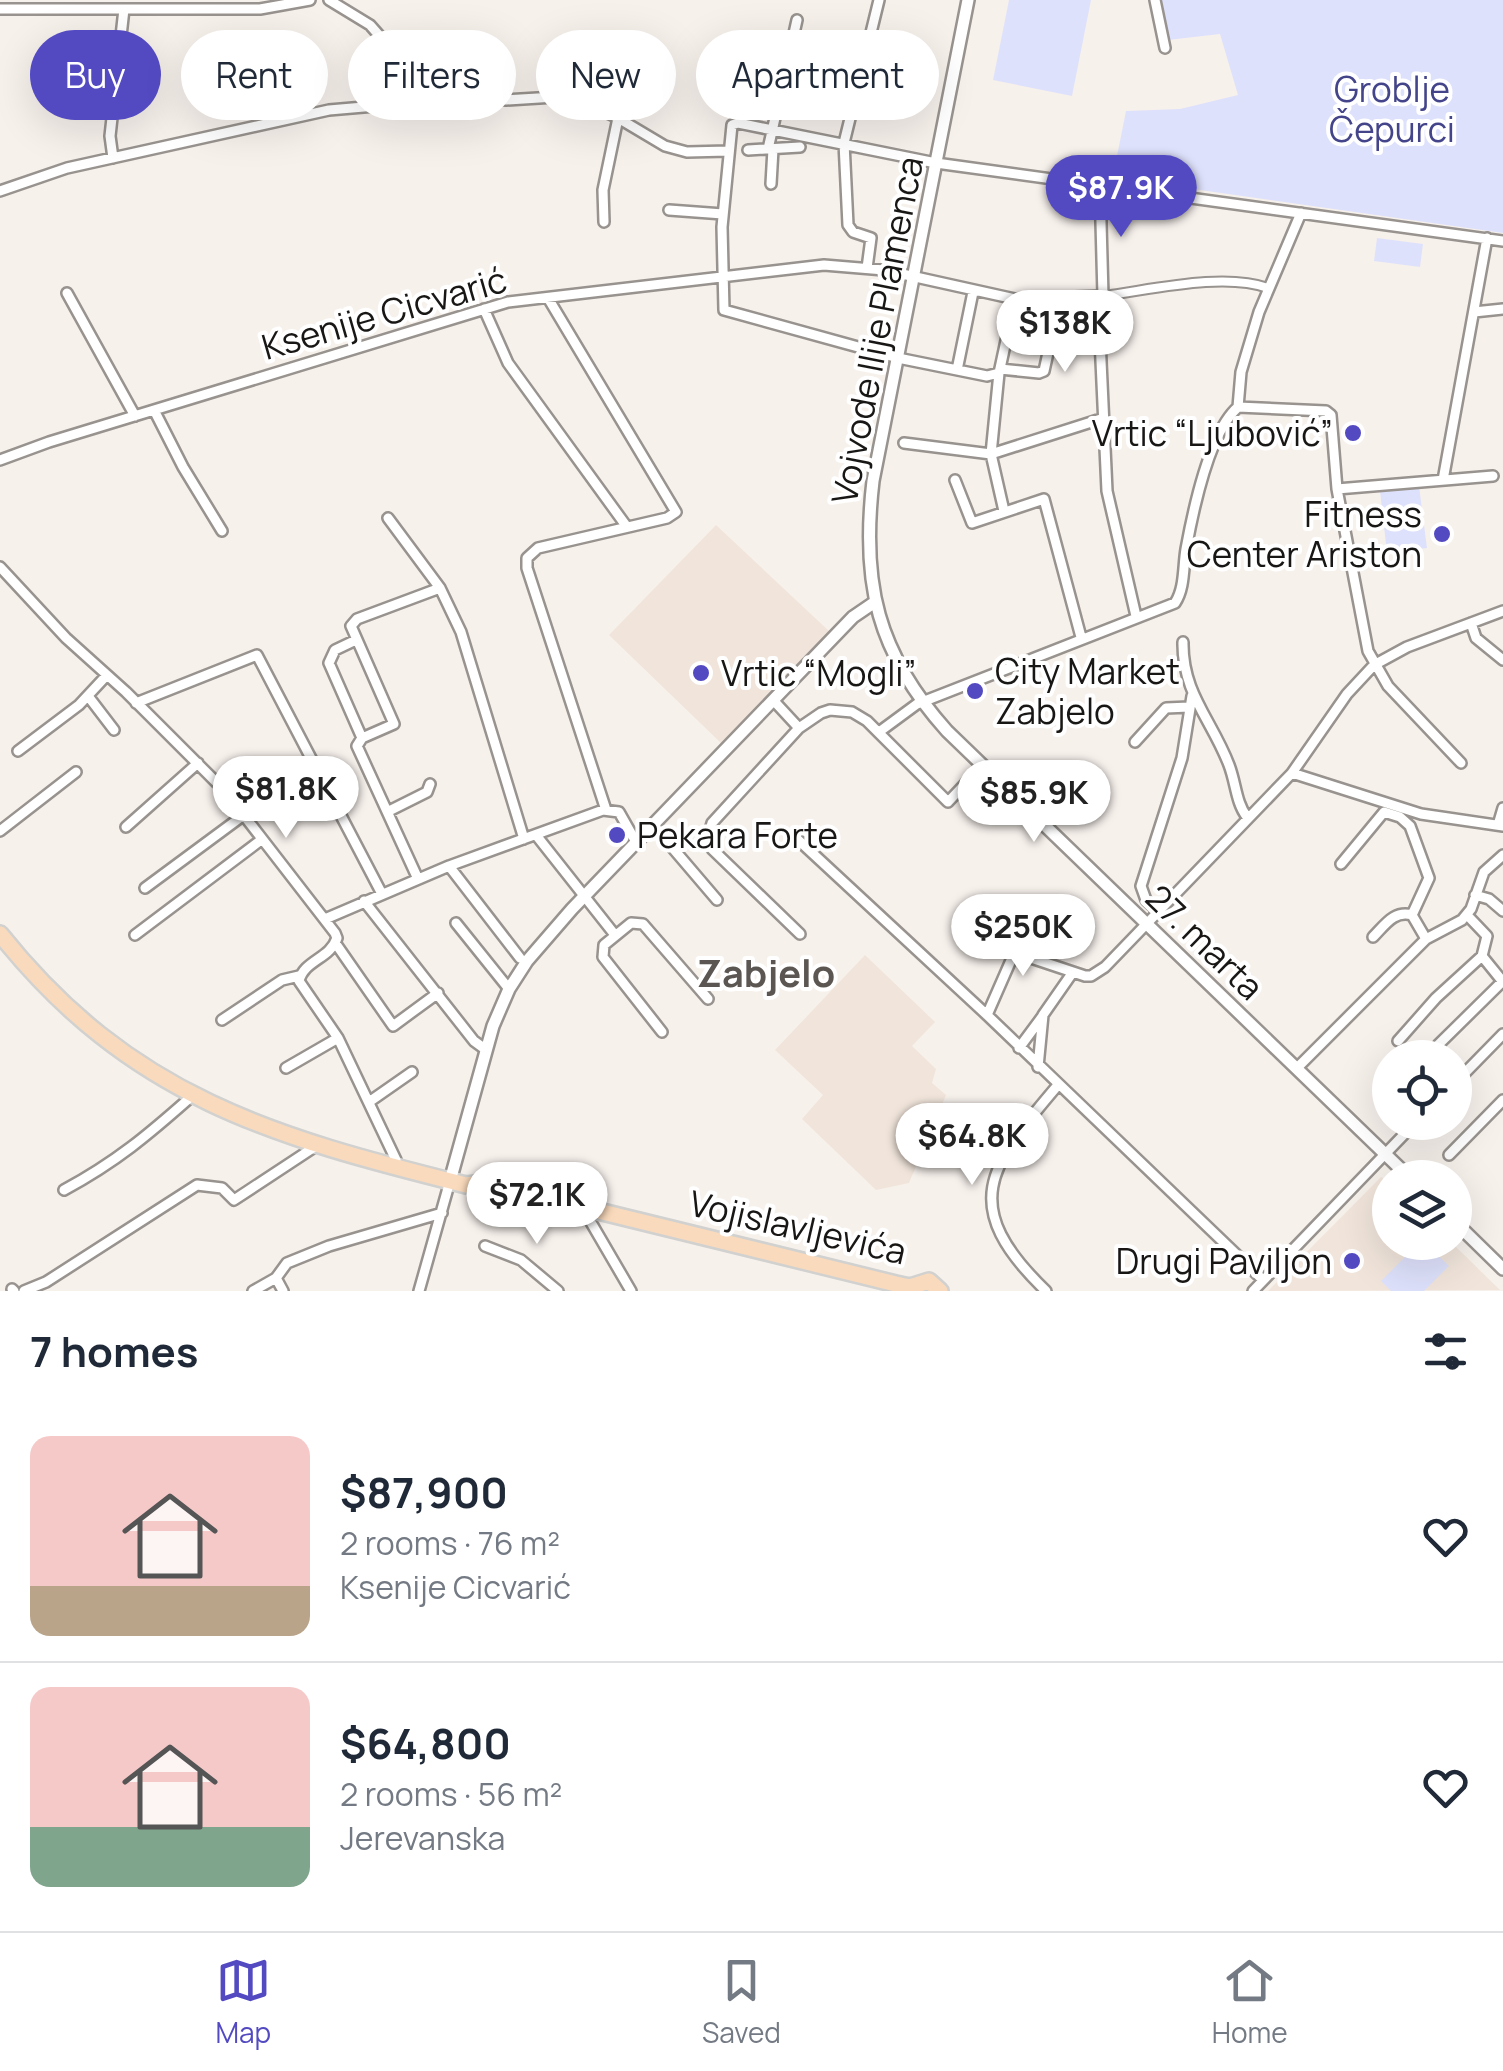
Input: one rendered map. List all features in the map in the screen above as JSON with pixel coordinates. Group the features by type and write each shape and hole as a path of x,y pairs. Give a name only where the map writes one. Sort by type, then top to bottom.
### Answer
{"main road":[{"name":"Vojislavljevića","path":"0,934 32,973 84,1023 150,1073 192,1096 316,1146 466,1185 484,1183 896,1284 910,1286 929,1281 940,1291"}],"street":[{"path":"0,9 66,4 124,9 228,4 284,6 310,0"},
{"path":"330,0 374,30"},
{"path":"867,268 870,238 852,232 848,224 844,143 879,0"},
{"name":"Vojvode Ilije Plamenca","path":"876,608 870,575 869,513 968,0"},
{"path":"1155,0 1166,48"},
{"path":"113,158 110,136 124,9"},
{"path":"771,184 771,130 798,20"},
{"path":"0,192 67,168 348,108"},
{"path":"604,222 603,190 618,120"},
{"path":"621,120 664,146 687,152 728,151"},
{"path":"1060,298 1044,371 1000,371 993,376 898,358 724,310 723,214 734,123 936,163 1503,241"},
{"path":"748,150 800,147"},
{"path":"1100,186 1109,501 1136,616"},
{"path":"670,210 723,214"},
{"path":"879,732 923,702 1081,637 1172,606 1177,600 1191,525 1206,473 1227,418 1238,407 1241,372 1268,288 1300,213"},
{"path":"1443,480 1488,238"},
{"name":"Ksenije Cicvarić","path":"0,460 484,309 824,265 914,276 974,292"},
{"path":"958,370 974,292 1015,299 1101,296 1202,283 1268,288"},
{"path":"67,293 135,416"},
{"path":"548,298 676,515 538,548 530,552 527,561 606,810"},
{"path":"1004,511 991,454 1000,371 1015,299"},
{"path":"484,309 508,363 627,527"},
{"path":"1474,312 1503,309"},
{"path":"1238,407 1328,412 1332,418 1336,488 1359,619 1374,665 1388,686 1461,762"},
{"path":"154,410 222,532"},
{"path":"904,443 991,454 1104,418"},
{"path":"1336,488 1493,476"},
{"path":"955,480 972,523 1044,499 1081,637"},
{"path":"388,518 440,588 461,632 524,839"},
{"path":"0,567 66,638 225,792 325,919 335,933 336,944 393,1026 438,993"},
{"path":"418,879 357,746 362,738 394,724 351,626 357,618 440,588"},
{"path":"419,1291 485,1049 509,988 544,941 636,842 861,610 876,608"},
{"name":"27. marta","path":"876,608 901,666 923,702 982,766 1393,1160"},
{"path":"987,1015 1012,958 1019,954 1085,976 1097,974 1292,773 1347,694 1374,665 1407,647 1503,611"},
{"path":"1471,624 1476,638 1503,660"},
{"path":"356,640 335,650 329,662 362,738"},
{"path":"1157,910 1146,900 1140,886 1189,728 1191,701 1182,642"},
{"path":"136,703 258,654 382,894"},
{"path":"18,751 88,696 107,675"},
{"path":"88,696 114,730"},
{"path":"774,701 798,728"},
{"path":"1191,701 1210,725 1228,761 1241,810 1247,818"},
{"path":"1136,742 1166,708 1191,701"},
{"path":"800,934 712,849 708,836 712,823 798,728 820,713 852,712 879,732 948,802 982,766"},
{"path":"1189,728 1210,725"},
{"path":"126,827 198,763"},
{"path":"0,831 76,772"},
{"path":"1292,773 1383,808 1410,826 1428,871 1427,885 1412,915"},
{"path":"389,811 427,792 430,784"},
{"path":"1383,808 1500,826 1503,808"},
{"path":"1340,864 1383,808"},
{"path":"325,919 448,866 606,810 619,812 636,842"},
{"path":"145,888 242,817"},
{"path":"653,825 718,900"},
{"path":"536,835 615,934"},
{"path":"794,836 1263,1280"},
{"path":"135,935 260,840"},
{"path":"1298,1068 1426,939 1467,914 1484,872 1503,855"},
{"path":"448,866 520,958"},
{"path":"1475,895 1489,899 1503,911"},
{"path":"364,901 474,1041 485,1049"},
{"path":"1373,937 1399,914 1412,915"},
{"path":"1399,1040 1436,998 1482,956 1487,936 1467,914"},
{"path":"1412,915 1426,939"},
{"path":"662,1032 603,957 604,945 631,922 640,923 708,999"},
{"path":"456,924 509,988"},
{"path":"222,1020 282,980 299,976 336,944"},
{"path":"1444,1040 1503,981 1482,956"},
{"path":"1019,1048 1073,972"},
{"path":"299,976 301,987 338,1038 396,1160 396,1168"},
{"path":"1038,1068 1043,1014"},
{"path":"1472,1066 1503,1034"},
{"path":"286,1068 338,1038"},
{"path":"369,1102 412,1072"},
{"path":"1046,1291 1005,1246 990,1203 994,1178 1010,1142 1058,1085"},
{"path":"64,1190 104,1169 192,1096"},
{"path":"1450,1155 1503,1100"},
{"path":"1253,1291 1399,1140"},
{"path":"24,1291 46,1282 197,1185 222,1188 234,1200 316,1146"},
{"path":"582,1208 631,1291"},
{"path":"253,1291 276,1278 288,1262 442,1213"},
{"path":"1472,1238 1503,1268"},
{"path":"485,1246 521,1260 558,1291"},
{"path":"276,1278 284,1291"}],"shaded area":[{"path":"716,525 830,632 723,745 609,635"},
{"path":"865,955 935,1022 912,1046 936,1069 932,1083 946,1095 909,1183 876,1190 802,1119 823,1095 775,1050"},
{"path":"1372,1186 1372,1260 1469,1260 1500,1290 1268,1291"}],"green space":[{"path":"1009,0 1091,0 1072,96 993,80"},
{"name":"Groblje Čepurci","path":"1159,0 1503,0 1503,233 1116,178 1114,171 1126,111 1180,109 1238,95 1220,34 1168,40"},
{"path":"1377,238 1423,244 1420,267 1374,261"},
{"path":"1419,486 1427,548 1387,553 1380,491"},
{"path":"1402,1260 1443,1260 1449,1266 1424,1291 1391,1291 1381,1281"}],"place":[{"name":"Vrtic “Ljubović”","path":"1353,433"},
{"name":"Fitness Center Ariston","path":"1442,534"},
{"name":"Vrtic “Mogli”","path":"701,673"},
{"name":"City Market Zabjelo","path":"975,691"},
{"name":"Pekara Forte","path":"617,835"},
{"name":"Drugi Paviljon","path":"1352,1261"}],"district":[{"name":"Zabjelo","path":"766,972"}]}
